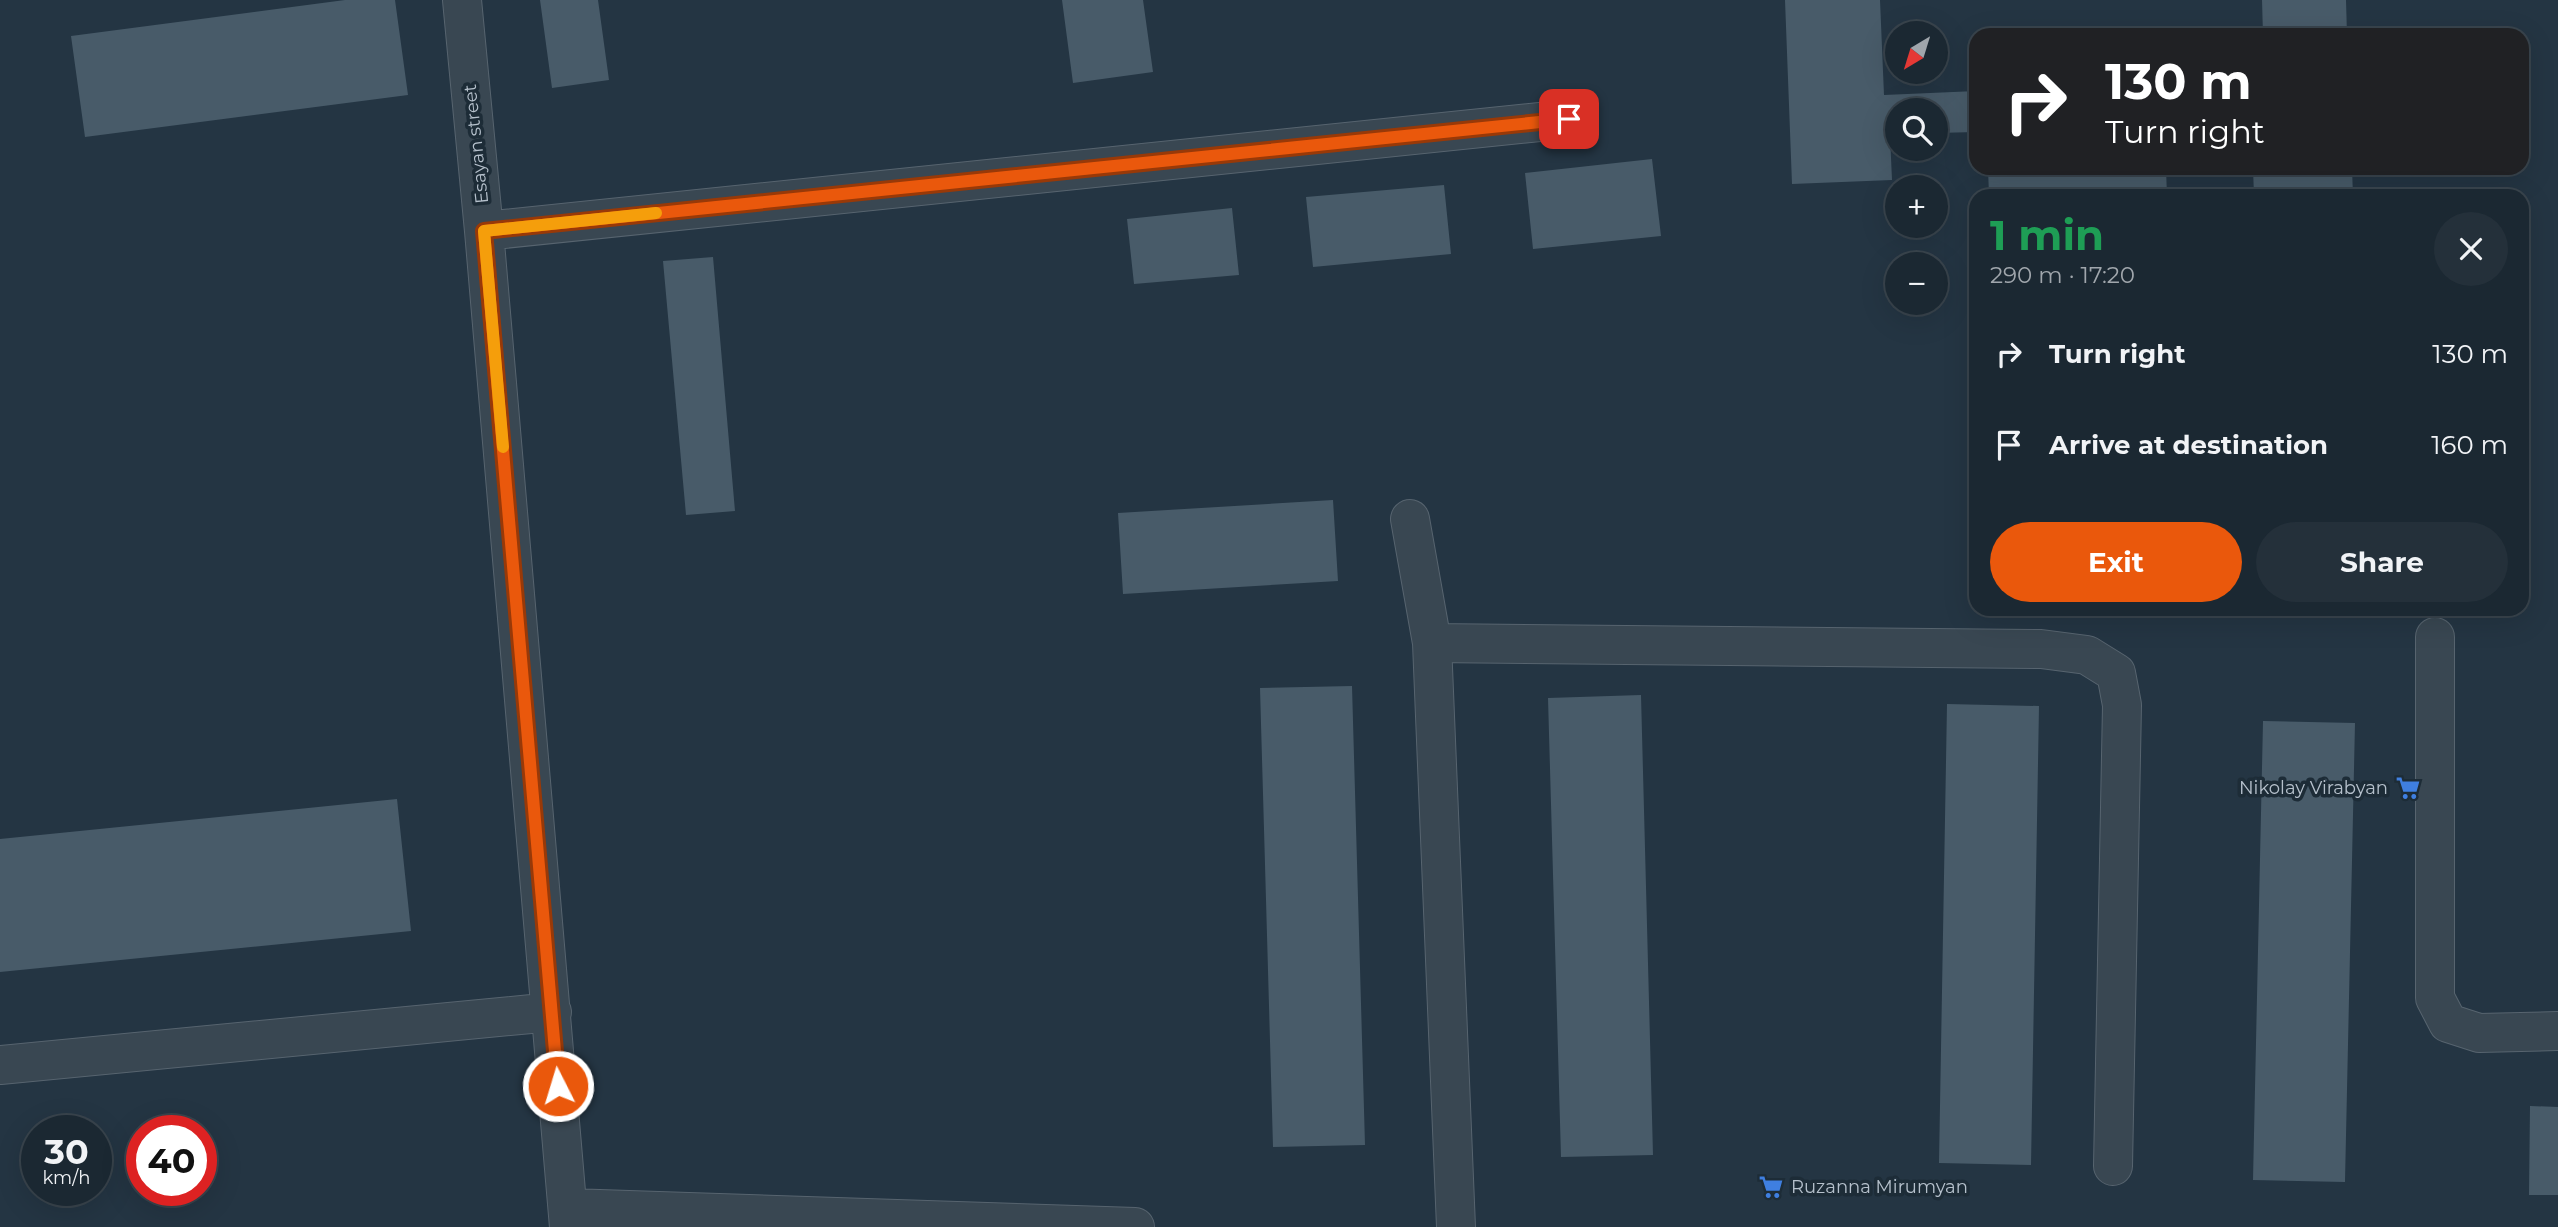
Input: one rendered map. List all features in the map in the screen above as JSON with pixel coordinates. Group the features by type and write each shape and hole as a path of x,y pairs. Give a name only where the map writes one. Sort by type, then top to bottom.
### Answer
{"street":[{"name":"Esayan street","path":"462,0 569,1218"},
{"path":"484,231 1569,119"},
{"path":"1410,519 1432,643 1456,1227"},
{"path":"2435,637 2435,998 2448,1023 2479,1033 2558,1031"},
{"path":"1432,643 2041,649 2087,656 2116,673 2122,705 2113,1166"},
{"path":"0,1065 552,1012"},
{"path":"569,1218 1135,1227"}],"building":[{"path":"345,0 395,0 408,95 85,137 71,36"},
{"path":"540,0 598,0 609,80 552,88"},
{"path":"1062,0 1143,0 1153,72 1073,83"},
{"path":"1785,0 1880,0 1884,95 1969,91 1969,132 1948,133 1948,98 1885,98 1885,161 1891,161 1892,175 1885,175 1885,180 1792,184"},
{"path":"2262,0 2346,0 2347,28 2263,28"},
{"path":"1652,159 1661,236 1533,249 1525,173"},
{"path":"1988,175 2166,175 2167,189 1989,189"},
{"path":"2253,175 2352,175 2353,189 2254,189"},
{"path":"1444,185 1451,254 1313,267 1306,197"},
{"path":"1232,208 1239,275 1134,284 1127,219"},
{"path":"713,257 735,511 686,515 663,261"},
{"path":"1333,500 1338,581 1123,594 1118,513"},
{"path":"1352,686 1365,1145 1273,1147 1260,688"},
{"path":"1641,695 1653,1155 1561,1157 1548,698"},
{"path":"1947,704 2039,706 2031,1165 1939,1163"},
{"path":"2263,721 2355,723 2345,1182 2253,1180"},
{"path":"397,799 411,931 0,972 0,839"},
{"path":"2530,1106 2558,1107 2558,1195 2529,1195"}],"slow traffic":[{"path":"503,447 484,231 656,213"}],"place":[{"name":"Nikolay Virabyan","path":"2408,788"},
{"name":"Ruzanna Mirumyan","path":"1771,1187"}],"route":[{"path":"558,1086 484,231 1569,119"}]}
